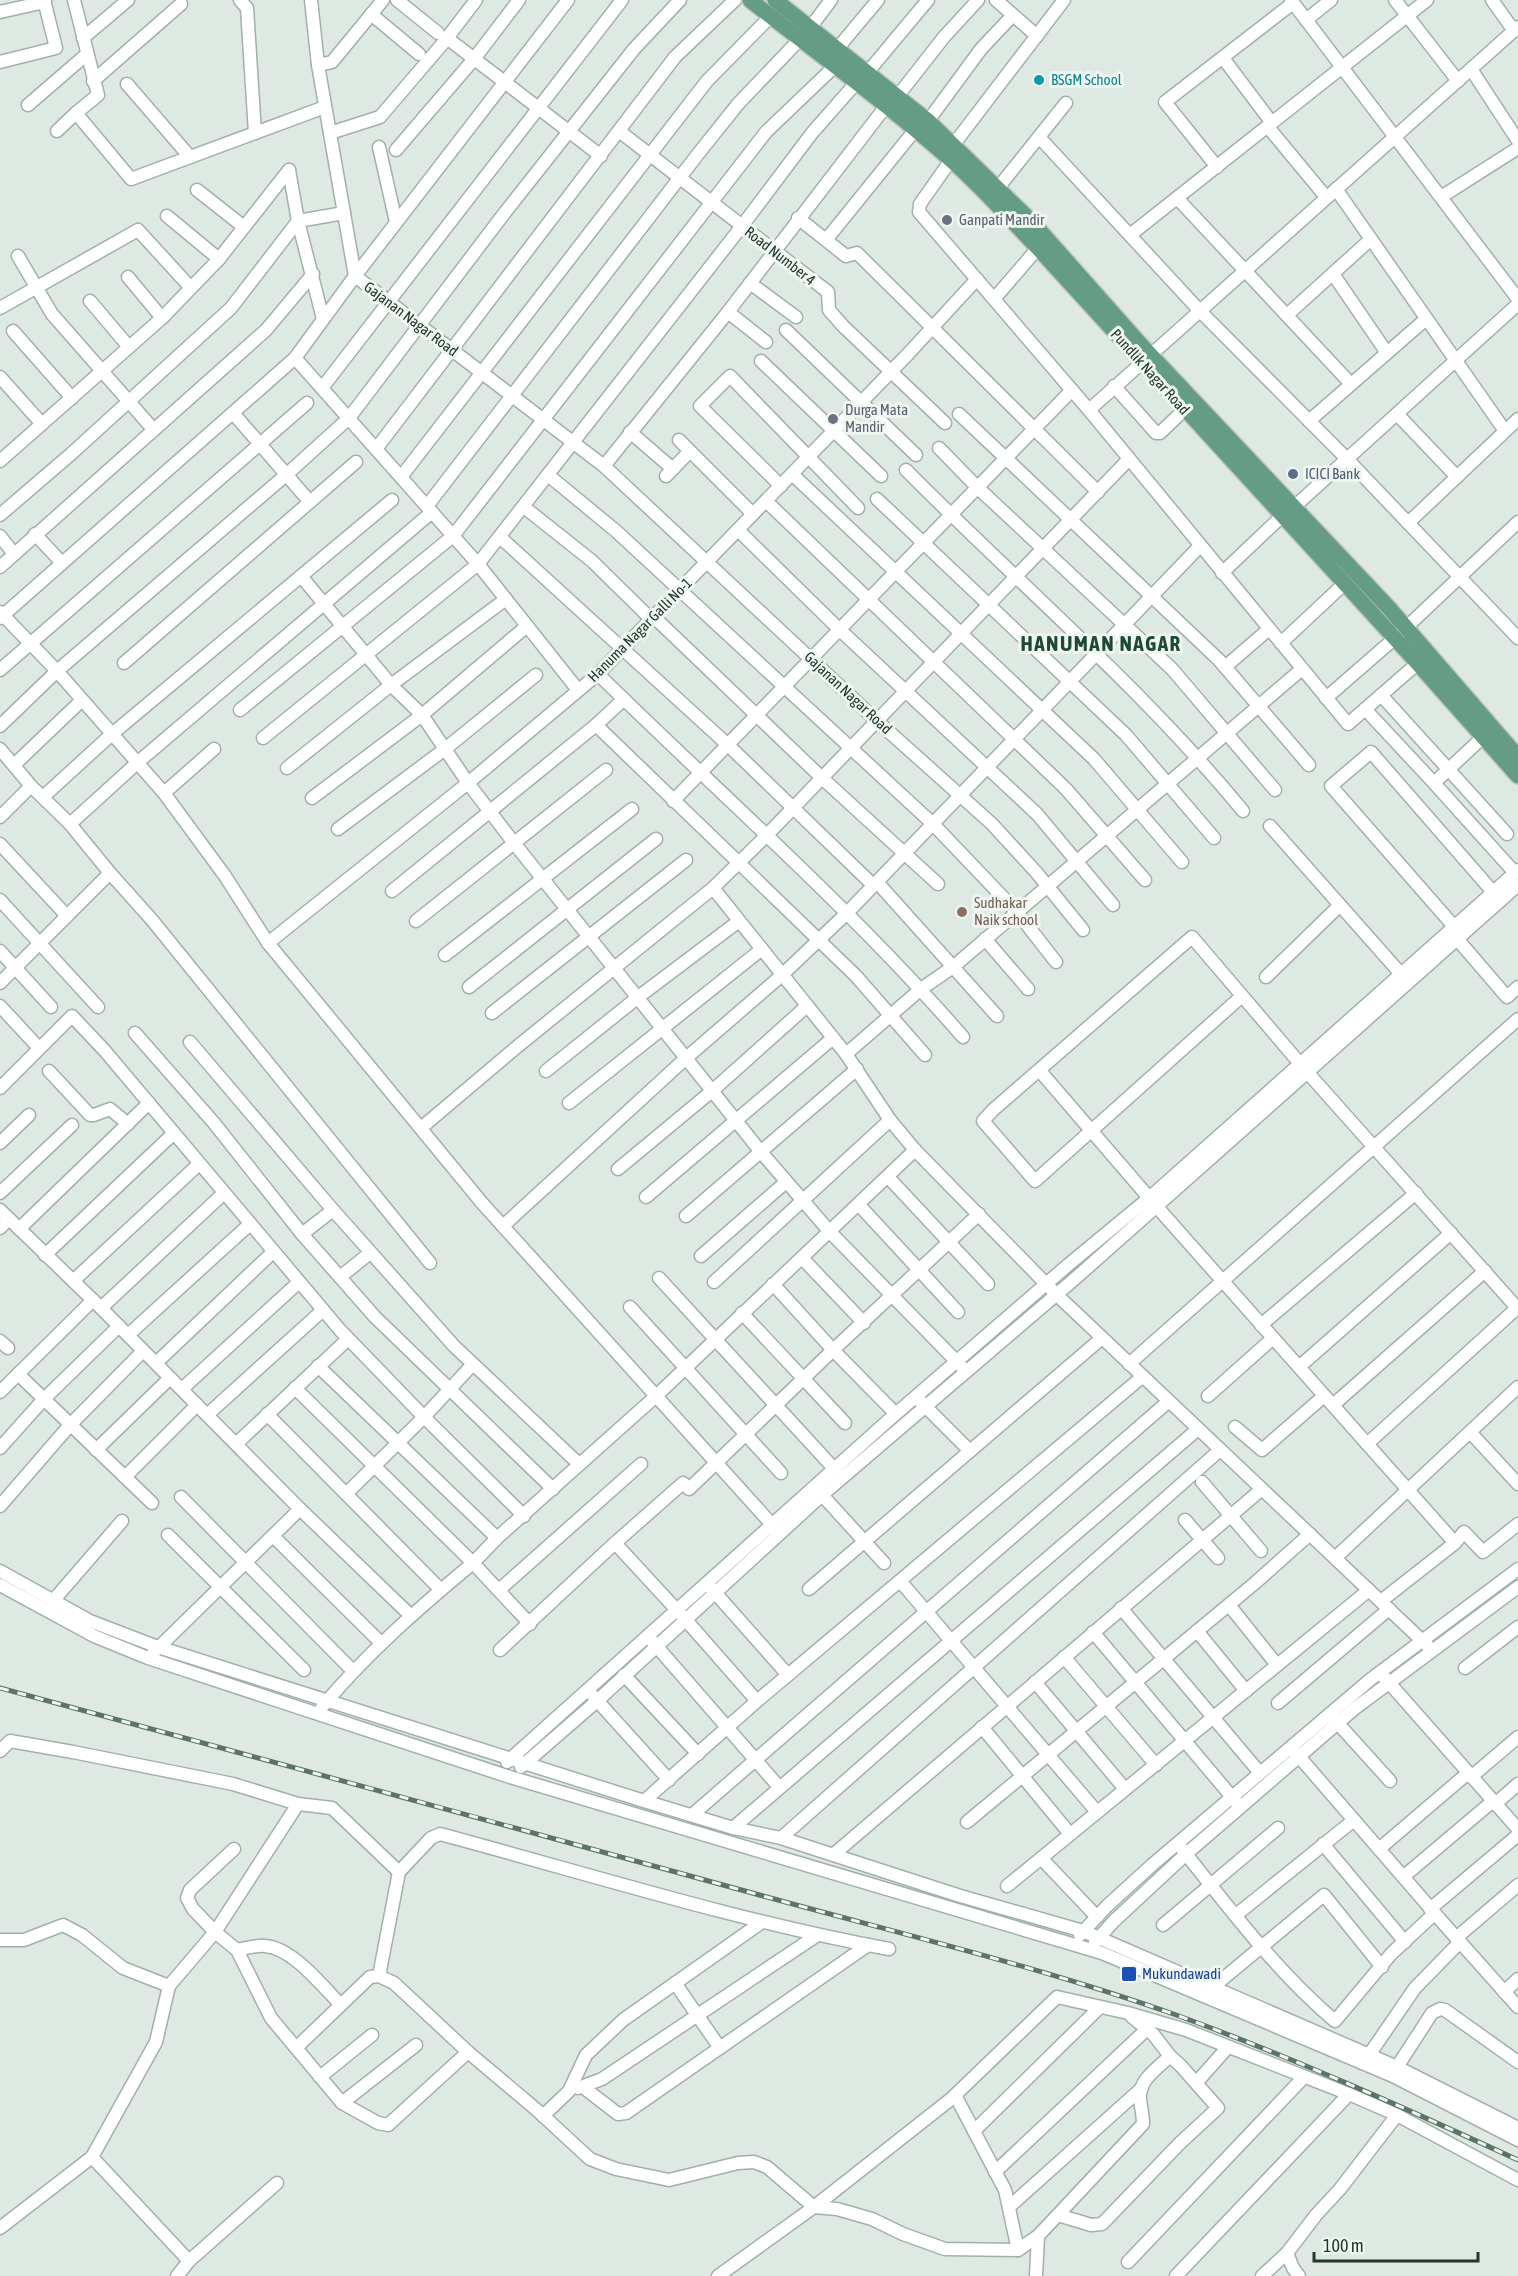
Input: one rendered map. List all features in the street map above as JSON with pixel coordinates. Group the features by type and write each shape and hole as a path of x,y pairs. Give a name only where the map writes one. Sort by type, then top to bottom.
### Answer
{"main road":[{"name":"Pundlik Nagar Road","path":"750,0 778,5 835,66 862,78"},
{"name":"Pundlik Nagar Road","path":"805,34 837,49 862,78 891,101 928,121 952,152 1038,248 1145,358 1518,757"},
{"name":"Pundlik Nagar Road","path":"891,101 915,130 952,152 998,188 1032,222 1145,358 1184,410 1288,512 1344,583 1401,633 1418,663 1518,776"}],"street":[{"path":"57,130 98,95 74,0"},
{"path":"83,38 128,0"},
{"path":"240,0 247,8 255,132"},
{"name":"Gajanan Nagar Road","path":"311,0 318,65 355,276 604,466 877,721 992,824 1047,885 1083,930"},
{"path":"318,65 332,62 383,0"},
{"path":"397,0 601,156"},
{"path":"330,133 380,117 443,35 476,0"},
{"path":"396,150 474,58 519,0"},
{"path":"568,0 396,222 296,358 1,615 57,672 164,793 225,876 268,943 503,1226 776,1529"},
{"path":"322,388 622,0"},
{"path":"0,726 57,672 349,418 569,131 634,49 680,0"},
{"path":"376,449 675,57 735,0"},
{"path":"70,824 137,763 324,604 429,509 512,396 738,104 805,34 831,0"},
{"path":"837,49 878,0"},
{"path":"263,738 478,564 501,538 572,442 812,133 928,0"},
{"path":"604,466 728,312 798,218 891,101 978,0"},
{"path":"996,0 1037,36"},
{"path":"1306,20 1331,0"},
{"path":"1395,0 1458,81"},
{"path":"1130,235 1427,0"},
{"path":"1089,410 1516,29 1492,0"},
{"path":"0,12 45,1 56,48 0,62"},
{"path":"1216,167 1165,102 1292,1 1441,197 1516,291"},
{"path":"1059,2 1037,36 952,152 920,204 919,212 1089,410 1348,724 1418,663"},
{"path":"93,81 181,4"},
{"path":"401,477 707,81 778,5"},
{"path":"371,14 419,54"},
{"path":"928,121 981,49 1013,15"},
{"path":"28,105 87,54"},
{"path":"1223,58 1270,125 1371,240 1505,431"},
{"path":"240,710 453,536 766,132 835,66"},
{"path":"1471,69 1518,141"},
{"path":"128,84 190,157"},
{"path":"998,188 1066,103"},
{"path":"76,113 131,179 326,106"},
{"path":"826,240 915,130"},
{"name":"Road Number 4","path":"619,132 828,292 829,310 843,326 945,423"},
{"path":"1039,137 1199,310 1347,459 1518,638"},
{"path":"379,147 396,222"},
{"path":"1441,197 1518,148"},
{"path":"0,460 162,318 219,259 289,170 298,221 323,320"},
{"path":"197,190 244,227"},
{"path":"1177,198 1351,384"},
{"path":"0,515 231,308 298,221 344,213"},
{"path":"167,216 219,259"},
{"path":"798,218 846,256 857,253 1098,492"},
{"path":"0,308 138,230 191,288"},
{"path":"1287,315 1371,240"},
{"path":"994,299 1038,248"},
{"path":"18,256 52,314 153,429"},
{"path":"0,567 266,330 313,274"},
{"path":"1333,274 1387,353"},
{"path":"128,277 162,318"},
{"name":"Hanuma Nagar Galli No-1","path":"268,943 468,783 598,674 932,329 976,279"},
{"path":"750,283 796,317"},
{"path":"90,301 129,347"},
{"path":"1222,573 1518,304"},
{"path":"728,312 765,342"},
{"path":"1309,421 1426,319"},
{"path":"786,330 916,455"},
{"path":"14,331 72,398"},
{"path":"296,358 478,564 578,690"},
{"path":"761,361 881,476"},
{"path":"781,486 699,406 730,376 858,508"},
{"path":"0,377 42,424"},
{"path":"1114,386 1156,433 1160,433 1184,410"},
{"path":"674,801 1072,390"},
{"path":"0,670 307,403"},
{"path":"233,413 310,502"},
{"path":"959,414 1225,667 1308,765"},
{"path":"1397,414 1457,477"},
{"path":"1408,524 1518,419"},
{"path":"630,432 670,472 690,452"},
{"path":"679,440 753,514"},
{"path":"939,448 978,488 1172,669 1275,790"},
{"path":"421,1128 713,888 766,836 1129,459"},
{"path":"124,663 356,462"},
{"path":"906,470 1096,654 1198,757 1243,811"},
{"path":"792,474 895,574 1094,759 1182,862"},
{"path":"548,475 616,531 933,824 1017,912 1056,962"},
{"path":"877,499 1126,735 1214,838"},
{"path":"44,796 112,734 392,500"},
{"path":"766,501 1066,789 1146,880"},
{"path":"524,507 592,561 938,884"},
{"path":"1326,698 1515,529"},
{"path":"738,530 840,630 1038,814 1113,905"},
{"path":"35,534 62,563"},
{"path":"0,536 14,554"},
{"path":"501,538 728,745 792,808 875,884 997,1016"},
{"path":"503,1226 685,1059 782,975 847,913 1200,546"},
{"path":"301,576 391,685 422,715 468,783 514,843 636,998 786,1182 830,1232 966,1371"},
{"path":"1281,643 1344,583"},
{"path":"287,768 391,685 506,599"},
{"path":"312,798 422,715 527,626"},
{"path":"1225,667 1269,630"},
{"path":"846,1054 921,989 953,967 1302,669"},
{"path":"598,674 847,913 921,989 963,1037"},
{"path":"338,830 536,675"},
{"path":"1381,695 1507,834"},
{"path":"392,891 596,725 624,699"},
{"path":"14,765 82,700"},
{"path":"1365,709 1517,876"},
{"path":"596,725 856,976 925,1056"},
{"path":"1434,783 1484,737"},
{"path":"164,793 214,749"},
{"path":"0,751 31,786 44,796 70,824 152,920 430,1263"},
{"path":"1493,892 1371,752 1331,786 1458,934 1507,997 1517,989"},
{"path":"416,921 606,770"},
{"path":"0,817 31,786"},
{"path":"445,955 632,809"},
{"path":"1270,826 1401,974"},
{"path":"469,987 656,839"},
{"path":"0,844 67,916"},
{"path":"492,1012 686,860"},
{"path":"0,983 110,873"},
{"path":"1304,1068 1401,974 1458,934 1493,892 1517,876"},
{"path":"776,1529 822,1495 838,1474 925,1406 1057,1295 1153,1202 1458,934 1517,876"},
{"path":"713,888 846,1054 890,1120 915,1150 1057,1295 1432,1650"},
{"path":"0,900 98,1007"},
{"path":"1266,977 1340,906"},
{"path":"546,1071 636,998 739,921"},
{"path":"1242,996 1035,1181 983,1121 1192,937 1304,1068 1517,1309 1367,1444"},
{"path":"985,939 1028,989"},
{"path":"568,1103 762,949"},
{"path":"0,951 51,1006"},
{"path":"0,1006 39,1048"},
{"path":"618,1170 712,1091 807,1006"},
{"path":"0,1088 72,1016 105,1051 348,1339 524,1516"},
{"path":"1129,1364 1518,1019"},
{"path":"135,1033 214,1123 302,1234 375,1317 553,1489"},
{"path":"645,1197 833,1038"},
{"path":"190,1042 370,1253 473,1364 579,1464"},
{"path":"686,1216 857,1069"},
{"path":"49,1071 90,1114 94,1115 110,1109 128,1124"},
{"path":"1040,1071 1455,1544"},
{"path":"19,1229 149,1103"},
{"path":"0,1143 29,1115"},
{"path":"714,1282 890,1120"},
{"path":"0,1193 72,1125"},
{"path":"45,1255 174,1133"},
{"path":"317,1712 353,1671 410,1615 473,1563 497,1538 655,1397 915,1150"},
{"path":"74,1281 199,1164"},
{"path":"888,1177 988,1284"},
{"path":"701,1256 786,1182"},
{"path":"0,1392 224,1193"},
{"path":"1261,1324 1416,1193"},
{"path":"510,1777 592,1696 838,1474 916,1396 1046,1284 1153,1202"},
{"path":"859,1205 958,1312"},
{"path":"0,1210 5,1224 19,1229 74,1281 300,1509 410,1615"},
{"path":"302,1234 333,1210"},
{"path":"500,1650 683,1483 689,1489 979,1214"},
{"path":"0,1448 44,1399 249,1224"},
{"path":"1299,1367 1451,1233"},
{"path":"156,1363 273,1252"},
{"path":"340,1278 370,1253"},
{"path":"802,1258 864,1323"},
{"path":"1235,1427 1262,1450 1328,1400 1485,1271"},
{"path":"659,1278 838,1474"},
{"path":"182,1389 299,1282"},
{"path":"773,1284 891,1409"},
{"path":"630,1307 781,1473"},
{"path":"207,1415 322,1310"},
{"path":"742,1313 845,1424"},
{"path":"809,1589 1102,1338"},
{"path":"1208,1396 1273,1338"},
{"path":"236,1444 348,1339"},
{"path":"0,1506 69,1425 143,1351"},
{"path":"346,1494 424,1417 473,1364"},
{"path":"318,1366 497,1538"},
{"path":"18,1374 152,1503"},
{"path":"644,1801 757,1701 1142,1377"},
{"path":"96,1450 170,1378"},
{"path":"295,1388 473,1563 530,1624"},
{"path":"1335,1558 1518,1388"},
{"path":"916,1396 970,1451"},
{"path":"692,1815 1168,1401"},
{"path":"125,1477 197,1405"},
{"path":"267,1414 441,1590"},
{"path":"733,1828 1198,1429"},
{"path":"1470,1432 1518,1484"},
{"path":"782,1838 1220,1450"},
{"path":"499,1590 641,1464"},
{"path":"1202,1482 1261,1551"},
{"path":"834,1854 1262,1489"},
{"path":"822,1495 884,1563"},
{"path":"181,1497 353,1671"},
{"path":"148,1658 300,1509"},
{"path":"1185,1520 1218,1558"},
{"path":"52,1602 122,1521"},
{"path":"1278,1703 1455,1544 1464,1532 1483,1552 1518,1524"},
{"path":"967,1822 1229,1605 1310,1534"},
{"path":"168,1535 304,1670"},
{"path":"273,1536 381,1643"},
{"path":"615,1543 757,1701"},
{"path":"1089,1949 1186,1854 1299,1757 1380,1671 1518,1569"},
{"path":"0,1571 52,1602 90,1621 158,1647 644,1801 733,1828 782,1838 957,1895 1099,1937 1397,2067 1518,2128"},
{"path":"901,1582 1097,1812"},
{"path":"0,1585 94,1636 148,1658 510,1777 1089,1949 1393,2076 1518,2140"},
{"path":"1072,1944 1114,1899 1290,1747 1388,1683 1518,1587"},
{"path":"711,1588 788,1675"},
{"path":"1007,1886 1369,1590"},
{"path":"1229,1605 1277,1665"},
{"path":"1121,1608 1260,1773"},
{"path":"1465,1668 1518,1627"},
{"path":"1197,1631 1246,1691"},
{"path":"1093,1632 1240,1808"},
{"path":"652,1641 779,1787"},
{"path":"496,1772 592,1696 624,1675 652,1641"},
{"path":"1064,1657 1156,1765"},
{"path":"1380,1671 1388,1683 1518,1829"},
{"path":"624,1675 698,1754"},
{"path":"1035,1682 1125,1789"},
{"path":"592,1696 669,1780"},
{"path":"1334,1718 1390,1781"},
{"path":"982,1727 1070,1834"},
{"path":"1379,1849 1518,1737"},
{"path":"0,1751 10,1741 233,1784 298,1804 332,1808 399,1872"},
{"path":"1290,1747 1518,2007"},
{"path":"1403,1877 1518,1784"},
{"path":"0,2228 92,2157 156,2042 169,1986 215,1932 298,1804"},
{"path":"1236,1915 1354,1820"},
{"path":"1163,1925 1278,1828"},
{"path":"379,1976 399,1872 431,1838 440,1833 816,1936 889,1949"},
{"path":"1329,2039 1335,2021 1432,1911 1518,1835"},
{"path":"1178,1843 1261,1947 1313,2003 1335,2021"},
{"path":"1323,1844 1405,1942"},
{"path":"234,1849 190,1890 188,1898 193,1909 215,1932 237,1950 271,2018 342,2103 378,2123 388,2125 468,2052"},
{"path":"1041,1858 1097,1917"},
{"path":"1369,2055 1415,1988 1458,1940 1518,1886"},
{"path":"1219,1982 1324,1895 1382,1967"},
{"path":"543,2116 568,2091 586,2055 623,2020 762,1922"},
{"path":"0,1940 24,1940 63,1925 82,1935 123,1968 169,1986"},
{"path":"568,2091 602,2079 816,1936"},
{"path":"583,2087 618,2114 626,2113 868,1945"},
{"path":"237,1950 265,1946 282,1950 341,2005"},
{"path":"296,2048 370,1977 379,1976 393,1983 590,2158 615,2169 669,2180 738,2163 754,2162 767,2167 814,2207 872,2219 903,2234 945,2249 1018,2250 1038,2236 1143,2124 1140,2098 1144,2081 1170,2056"},
{"path":"1504,1992 1518,1979"},
{"path":"675,1983 699,2014 720,2048"},
{"path":"718,2276 814,2207 955,2096 1057,1997 1128,2013 1186,2030 1349,2094 1397,2115 1518,2180"},
{"path":"974,2131 1100,2007"},
{"path":"1397,2067 1432,2013 1440,2009 1445,2010 1518,2062"},
{"path":"1058,2215 1091,2225 1102,2224 1180,2143 1218,2108 1153,2034 1128,2013"},
{"path":"995,2172 1146,2030"},
{"path":"320,2077 372,2034"},
{"path":"342,2103 416,2045"},
{"path":"1196,2083 1228,2047"},
{"path":"1128,2262 1304,2077"},
{"path":"1009,2207 1142,2088"},
{"path":"1176,2276 1349,2094"},
{"path":"955,2096 1005,2190 1018,2250"},
{"path":"1262,2276 1287,2253 1397,2115"},
{"path":"92,2157 189,2261"},
{"path":"177,2276 189,2261 277,2183"},
{"path":"1036,2276 1038,2236"},
{"path":"1287,2253 1299,2276"}],"railway":[{"path":"0,1688 969,1951 1127,1998 1265,2049 1518,2160"}],"place":[{"name":"BSGM School","path":"1039,80"},
{"name":"Ganpati Mandir","path":"947,220"},
{"name":"Durga Mata Mandir","path":"833,419"},
{"name":"ICICI Bank","path":"1293,474"},
{"name":"Sudhakar Naik school","path":"962,912"},
{"name":"Mukundawadi","path":"1129,1974"}],"district":[{"name":"HANUMAN NAGAR","path":"1101,644"}]}
